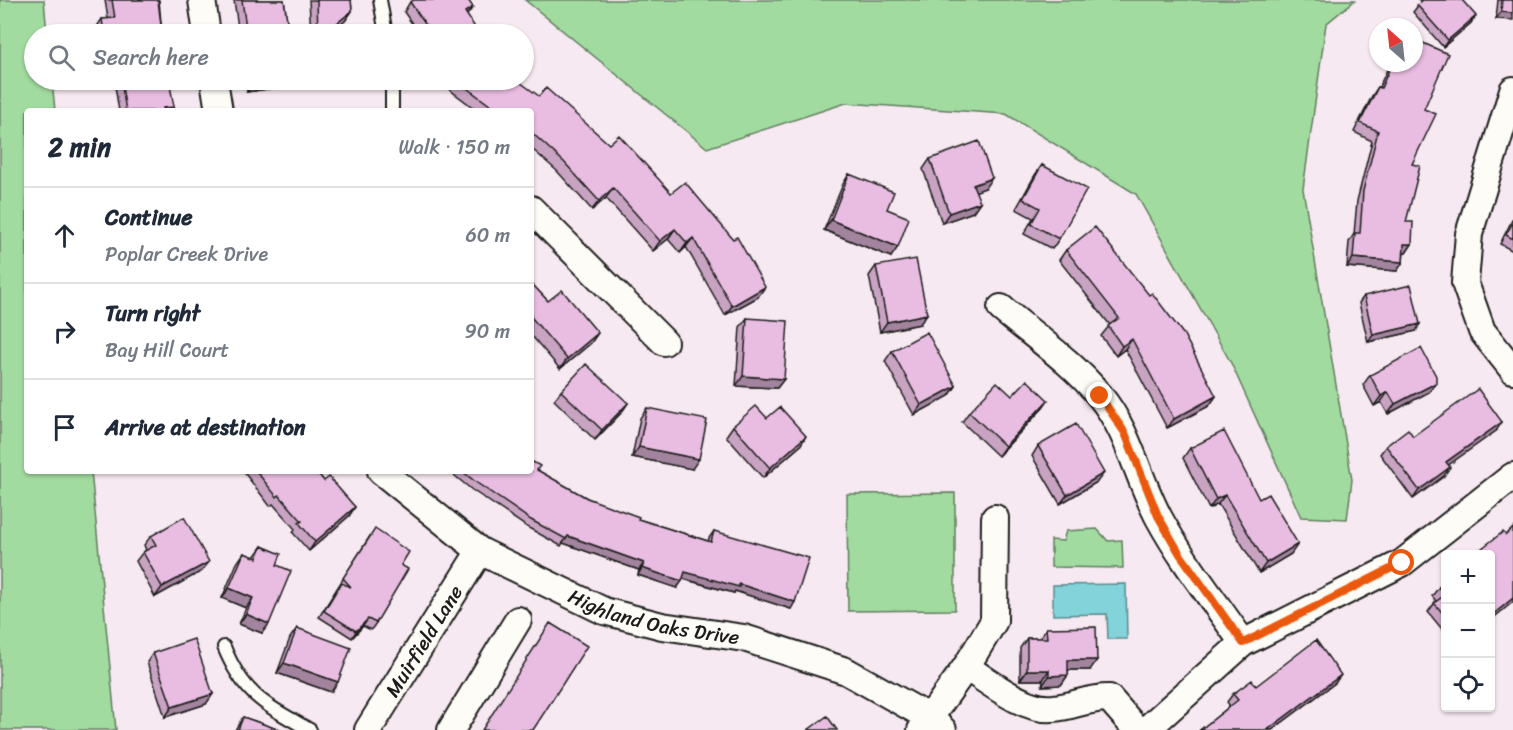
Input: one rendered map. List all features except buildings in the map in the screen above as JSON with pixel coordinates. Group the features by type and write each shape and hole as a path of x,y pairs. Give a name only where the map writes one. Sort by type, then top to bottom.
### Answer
{"street":[{"path":"202,0 206,24"},
{"path":"216,90 219,108"},
{"path":"1513,90 1469,234 1465,283 1482,331 1513,370"},
{"path":"534,212 664,342"},
{"path":"1001,308 1066,363 1100,396 1125,433 1158,516 1180,554 1243,643"},
{"name":"Highland Oaks Drive","path":"385,474 480,551 604,611 662,626 744,638 846,671 931,726"},
{"path":"1146,730 1243,643 1402,563 1513,476"},
{"path":"931,726 994,621 995,518"},
{"name":"Muirfield Lane","path":"368,730 480,551"},
{"path":"451,730 518,620"},
{"path":"966,668 1017,700 1052,709 1089,698 1109,698 1137,730"}],"lane":[{"path":"380,0 384,24"},
{"path":"392,90 392,108"},
{"path":"224,647 232,668 247,690 310,730"}],"green space":[{"path":"0,0 44,0 46,24 24,24 24,90 53,90 55,108 24,108 24,474 91,474 116,730 0,730"},
{"path":"525,0 1355,0 1326,24 1303,189 1352,480 1347,519 1301,517 1231,363 1136,194 1006,114 846,103 707,148"},
{"path":"955,493 955,610 848,611 847,494"},
{"path":"1097,529 1108,541 1122,540 1123,568 1051,567 1051,540 1063,541 1066,531"}],"water":[{"path":"1126,584 1127,639 1108,639 1107,614 1053,615 1053,585"}],"route":[{"path":"1100,396 1125,433 1158,516 1180,554 1243,643 1402,563"}]}
